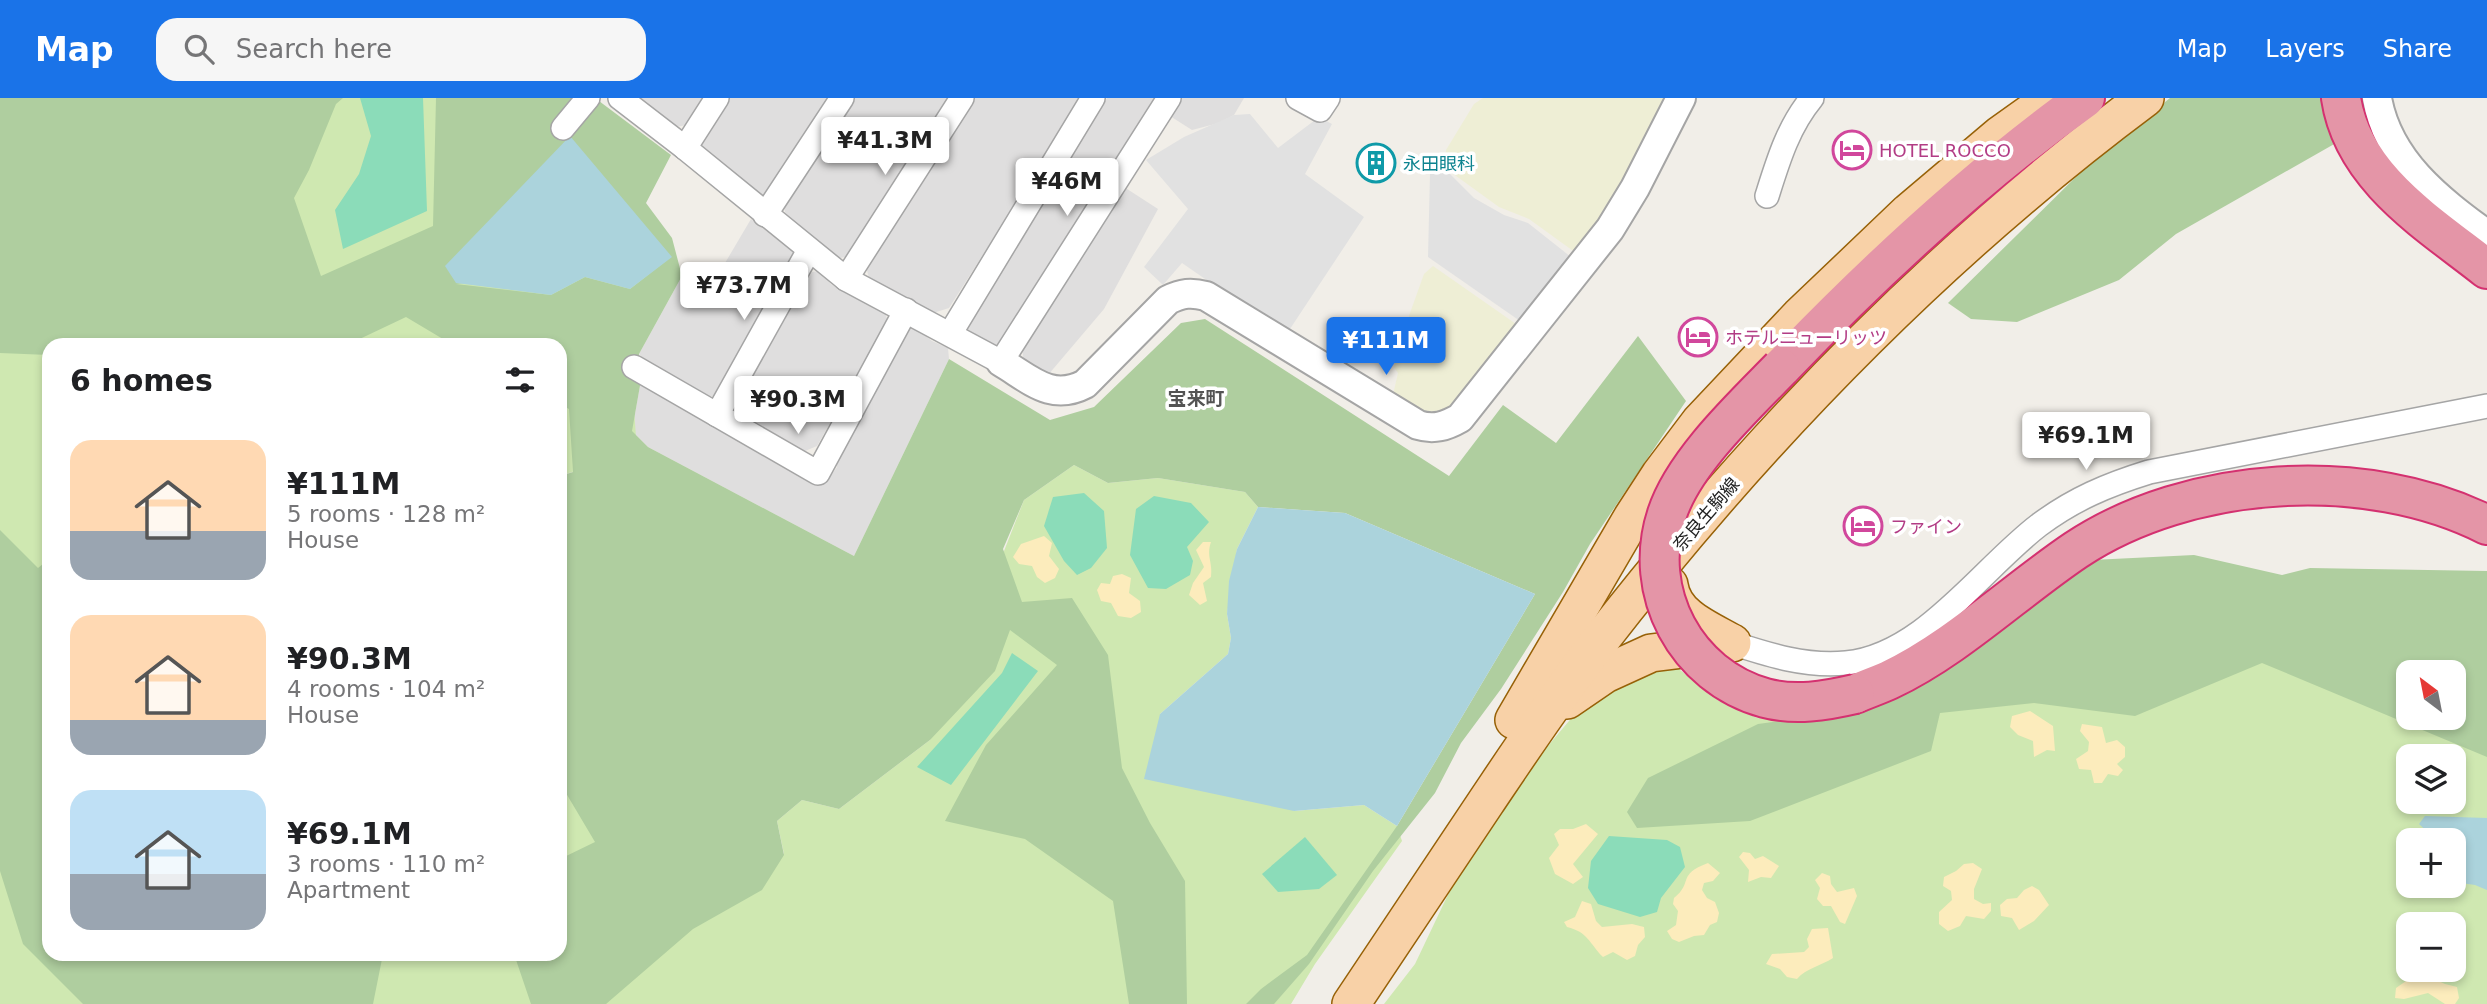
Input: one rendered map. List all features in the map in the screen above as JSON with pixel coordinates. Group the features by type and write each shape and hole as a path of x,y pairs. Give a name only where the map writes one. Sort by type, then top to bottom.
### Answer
{"highway":[{"path":"2085,98 1983,177 1906,243 1826,321 1692,466 1676,491 1666,515 1660,544 1660,577 1676,629 1694,654 1716,674 1742,690 1767,698 1794,702 1824,701 1855,694 1890,680 1922,662 2104,533 2163,508 2254,489 2316,486 2352,488 2421,501 2487,525"},
{"path":"2341,98 2344,117 2357,146 2374,173 2396,195 2487,270"}],"main road":[{"name":"奈良生駒線","path":"1530,718 1632,517 1700,422 1800,316 1909,212 2000,135 2052,98"},
{"name":"奈良生駒線","path":"1350,1004 1530,718 1585,624 1710,476 1897,283 2012,179 2111,98"},
{"name":"奈良生駒線","path":"1326,1004 1530,718 1752,460 1825,381 1915,293 2030,190 2145,98"},
{"path":"1687,536 1670,569 1670,593 1679,609 1693,621 1732,643"},
{"path":"1530,718 1605,674 1651,653 1732,643"}],"street":[{"path":"563,128 588,98"},
{"path":"620,98 846,279 1048,390 1073,390 1085,384 1168,300 1180,294 1193,293 1206,296 1427,428 1438,428 1460,418 1611,229 1681,98"},
{"path":"685,148 717,98"},
{"path":"765,215 842,98"},
{"path":"846,279 961,98"},
{"path":"950,334 1093,98"},
{"path":"1001,362 1169,98"},
{"path":"1298,98 1320,110 1328,98"},
{"path":"1767,196 1782,150 1798,115 1812,98"},
{"path":"2376,98 2380,117 2396,149 2417,178 2444,203 2487,235"},
{"path":"717,415 808,250"},
{"path":"634,367 818,473 906,310"},
{"path":"1732,643 1774,656 1817,664 1848,663 1879,656 1931,622 2036,527 2070,503 2111,484 2149,472 2487,406"}],"shaded area":[{"path":"634,98 704,98 687,125 670,128"},
{"path":"724,98 833,98 772,194 757,195 702,151 700,135"},
{"path":"852,98 953,98 852,256 834,259 787,220 783,203"},
{"path":"973,98 1083,98 949,308 930,314 870,281 865,264"},
{"path":"1107,98 1162,98 1005,342 991,346 967,333 964,317"},
{"path":"1182,98 1244,98 1234,115 1219,123 1192,130 1170,116"},
{"path":"1250,114 1278,148 1319,117 1332,124 1305,174 1364,217 1286,335 1182,263 1163,285 1144,267 1188,209 1146,160 1184,137 1234,115"},
{"path":"1434,163 1446,170 1474,198 1504,215 1528,223 1571,257 1520,321 1428,257 1430,174"},
{"path":"1124,187 1158,209 1104,309 1048,375 1024,365 1022,346"},
{"path":"751,219 796,254 721,394 709,397 651,365 639,354 682,276 715,280"},
{"path":"820,271 831,284 842,291 884,309 888,322 817,446 805,451 740,414 737,402 812,272"},
{"path":"904,327 914,327 932,341 948,348 949,359 854,556 648,447 632,431 641,380 827,481 837,467 835,456"}],"green space":[{"path":"0,98 343,98 336,104 309,170 294,198 321,276 433,226 436,98 595,98 671,155 646,203 672,238 682,276 639,354 641,380 632,431 648,447 854,556 949,359 1050,420 1094,407 1181,323 1205,319 1449,476 1503,405 1556,443 1638,336 1686,401 1590,544 1501,689 1461,743 1435,793 1373,871 1309,964 1274,1004 1246,1004 1261,989 1307,955 1397,826 1535,594 1345,513 1258,507 1245,492 1158,478 1108,483 1074,465 1024,500 1003,549 1022,602 1072,598 1108,655 1122,768 1150,823 1185,881 1187,1004 1129,1004 1113,901 1025,839 945,821 986,745 1057,665 1010,630 995,671 930,740 839,809 802,800 777,821 784,855 762,890 693,929 606,1004 531,1004 516,961 567,961 567,856 595,842 567,795 567,474 573,472 567,408 567,338 441,338 406,317 362,338 42,338 42,355 0,353","holes":["671,257 630,289 585,277 551,295 456,284"]},
{"path":"185,98 569,98 679,266 627,310 637,451 567,474 567,338 42,338 42,961 567,961 567,773 784,854 777,821 802,800 839,809 930,740 1024,500 1074,465 1108,483 1158,478 1245,492 1258,507 1237,549 1227,614 1231,638 1228,654 1160,714 1294,811 1364,805 1397,826 1402,841 1315,964 1291,1004 0,1004 0,167"},
{"path":"360,98 423,98 427,211 343,249 335,210 359,174 371,136"},
{"path":"1483,98 1666,98 1623,182 1576,253 1529,219 1499,207 1452,173 1445,164 1446,150 1474,104"},
{"path":"2170,98 2332,98 2343,139 2176,234 2119,280 2017,322 1971,319 1948,303 2088,165"},
{"path":"1433,266 1516,324 1451,408 1438,417 1425,416 1392,399 1398,373 1394,367 1410,313 1424,274"},
{"path":"1084,493 1104,511 1107,548 1091,568 1077,575 1064,561 1044,526 1053,497"},
{"path":"1154,496 1191,503 1209,522 1187,547 1193,561 1190,575 1166,589 1148,588 1130,555 1136,509"},
{"path":"0,530 38,568 42,565 42,961 382,961 373,1004 83,1004 23,944 0,871"},
{"path":"2194,555 2282,575 2310,568 2487,571 2487,757 2466,748 2466,744 2456,744 2422,730 2466,730 2466,660 2396,660 2396,719 2262,663 2135,716 2034,703 1940,713 1931,751 1750,821 1637,828 1627,812 1648,778 1758,724 1833,714 2092,560"},
{"path":"2487,619 2487,1004 1384,1004 1415,964 1464,861 1537,759 1590,696 1670,662 1719,701 1757,718 1818,721"},
{"path":"1012,653 1038,671 951,785 917,767 1002,673"},
{"path":"1609,836 1667,840 1680,847 1685,867 1661,898 1657,912 1640,917 1598,904 1588,888 1591,861"},
{"path":"1305,837 1337,875 1319,889 1278,892 1262,874"}],"sand":[{"path":"1044,536 1052,543 1049,556 1059,569 1055,578 1045,583 1037,577 1032,566 1019,564 1013,557 1021,544"},
{"path":"1203,542 1211,542 1211,577 1203,583 1207,601 1200,605 1189,595 1193,583 1204,567 1196,550"},
{"path":"1122,574 1131,578 1129,593 1140,601 1141,612 1131,618 1118,616 1111,603 1101,601 1097,590 1101,583 1110,584 1113,576"},
{"path":"2030,711 2053,726 2055,751 2047,750 2034,757 2033,741 2018,735 2010,727 2012,716"},
{"path":"2082,724 2102,727 2106,743 2117,740 2125,747 2125,757 2117,764 2123,770 2118,776 2108,774 2102,783 2094,783 2091,770 2079,769 2076,759 2088,751 2089,742 2080,731"},
{"path":"1586,824 1598,834 1573,864 1583,877 1573,884 1555,874 1549,858 1559,845 1554,834 1560,829 1573,829"},
{"path":"1743,852 1750,853 1755,859 1763,856 1779,866 1771,878 1761,877 1748,882 1749,870 1739,857"},
{"path":"1708,863 1720,873 1713,881 1704,883 1702,890 1707,898 1715,902 1719,913 1717,922 1710,925 1704,935 1679,942 1672,939 1667,931 1676,925 1678,911 1673,904 1674,898 1688,875"},
{"path":"1973,863 1982,869 1974,889 1974,899 1983,904 1991,903 1991,911 1984,919 1966,916 1960,926 1948,931 1939,924 1939,912 1952,900 1951,891 1943,886 1944,877 1964,864"},
{"path":"1822,873 1830,876 1831,884 1837,892 1854,888 1857,896 1845,924 1840,922 1831,906 1823,906 1817,899 1820,888 1815,880"},
{"path":"2032,886 2039,890 2049,905 2034,921 2019,930 2012,918 2001,916 2000,905 2007,899 2017,898"},
{"path":"1582,901 1591,904 1596,921 1602,927 1632,924 1644,927 1645,937 1638,945 1635,956 1627,960 1613,952 1603,957 1584,935 1567,927 1564,922 1575,917"},
{"path":"1828,928 1833,958 1797,979 1787,977 1780,969 1766,964 1772,954 1804,952 1809,947 1807,939 1812,929"},
{"path":"2405,982 2441,982 2457,987 2459,998 2455,1004 2445,1004 2428,993 2404,999 2395,998 2396,988"}],"water":[{"path":"570,136 672,257 630,289 585,277 551,295 456,283 445,266"},
{"path":"1258,507 1345,513 1535,594 1397,826 1364,805 1294,811 1144,779 1160,714 1228,654 1231,638 1227,614 1229,581 1237,549"},
{"path":"2425,816 2487,818 2487,890 2466,884 2466,828 2423,828 2419,824"}],"place":[{"name":"HOTEL ROCCO","path":"1852,150"},
{"name":"永田眼科","path":"1376,163"},
{"name":"ホテルニューリッツ","path":"1698,337"},
{"name":"ファイン","path":"1863,526"}],"district":[{"name":"宝来町","path":"1196,398"}]}
